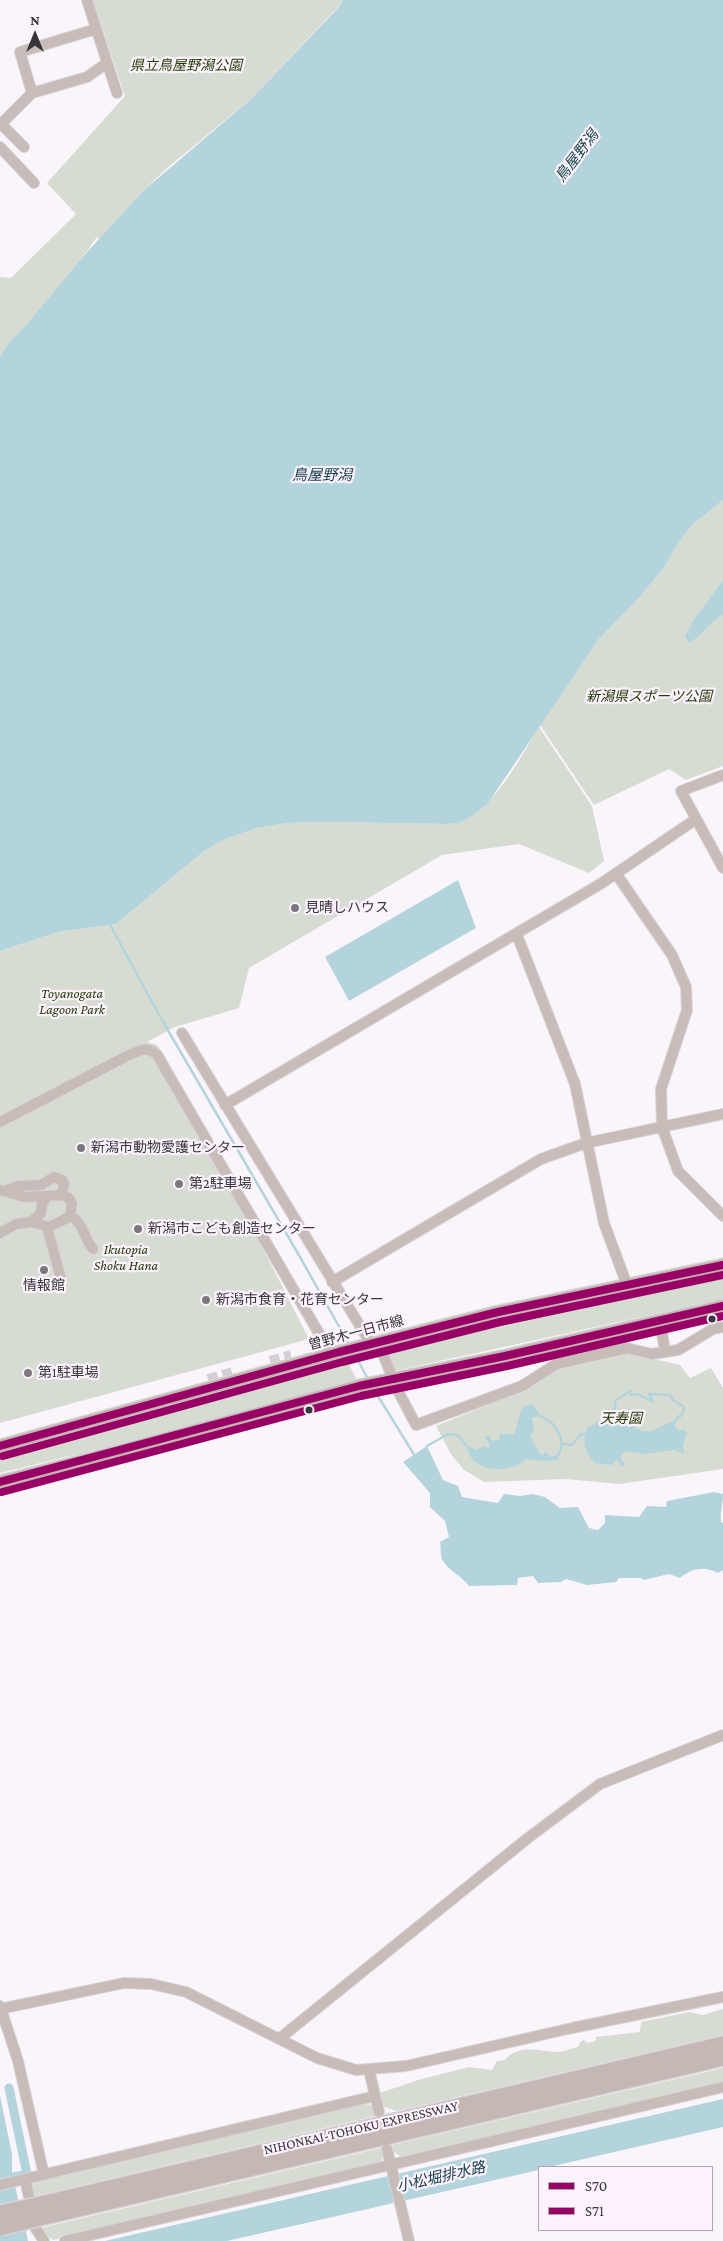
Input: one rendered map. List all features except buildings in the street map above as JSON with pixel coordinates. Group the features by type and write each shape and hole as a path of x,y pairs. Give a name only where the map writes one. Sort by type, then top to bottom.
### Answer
{"highway":[{"name":"NIHONKAI-TOHOKU EXPRESSWAY","path":"0,2228 38,2211 723,2044"},
{"name":"NIHONKAI-TOHOKU EXPRESSWAY","path":"0,2213 38,2211 723,2058"}],"main road":[{"name":"曽野木一日市線","path":"0,1446 335,1353 498,1312 723,1266"},
{"path":"0,1482 359,1386 505,1356 723,1306"}],"street":[{"path":"88,0 117,92"},
{"path":"32,93 20,52 96,29"},
{"path":"24,147 1,123 32,93 87,77 107,63"},
{"path":"0,147 34,183"},
{"path":"723,775 681,792 723,868"},
{"path":"225,1105 518,935 617,875 696,819"},
{"path":"617,875 672,956 686,987 688,1010 661,1089 662,1127 678,1171 723,1216"},
{"path":"518,935 575,1084 604,1223 627,1285"},
{"path":"182,1033 371,1344 388,1379 416,1425 522,1386 556,1364 627,1348 652,1354 678,1350 713,1329 723,1326"},
{"path":"0,1122 127,1056 143,1049 151,1049 157,1054 335,1353"},
{"path":"332,1282 541,1160 586,1143 723,1114"},
{"path":"2,1191 18,1186 41,1185 51,1178 58,1177 65,1185 62,1195"},
{"path":"2,1191 25,1197 62,1195 69,1198 72,1204 70,1217"},
{"path":"31,1222 41,1213 42,1204 47,1196"},
{"path":"2,1229 16,1224 31,1222 47,1227 56,1225 70,1217"},
{"path":"70,1217 78,1222 86,1240 93,1249"},
{"path":"47,1227 61,1279"},
{"path":"660,1320 665,1352"},
{"path":"279,2039 528,1838 600,1784 723,1735"},
{"path":"44,2175 18,2061 0,2008 124,1984 151,1984 186,1992 337,2066 369,2070 406,2066 581,2026 723,1997"},
{"path":"369,2070 379,2112"},
{"path":"65,2241 392,2168 723,2087"},
{"path":"0,2185 375,2096"},
{"path":"387,2149 409,2241"},
{"path":"23,2180 36,2229 44,2241"}],"green space":[{"name":"県立鳥屋野潟公園","path":"93,0 343,0 252,98 166,169 143,191 100,239 97,237 75,268 10,341 0,357 0,277 11,278 76,214 47,183 125,96"},
{"name":"新潟県スポーツ公園","path":"723,500 723,766 686,780 669,769 594,805 540,725 599,639 639,598 663,569 683,536 693,524"},
{"path":"539,727 592,806 604,861 589,873 519,844 442,855 249,968 239,1008 175,1027 147,1042 157,1045 165,1056 309,1339 0,1423 0,951 58,932 116,924 203,852 223,840 257,828 287,823 328,822 446,824 462,819 477,811 501,787"},
{"path":"723,1276 723,1299 394,1371 387,1354 388,1349 395,1345 620,1296"},
{"name":"天寿園","path":"622,1352 680,1365 690,1378 711,1368 723,1388 723,1469 619,1484 566,1479 484,1482 464,1470 451,1454 436,1426 529,1388 558,1368"},
{"path":"345,1358 358,1381 116,1448 65,1457 0,1473 0,1450"},
{"path":"723,2009 723,2035 397,2111 384,2107 380,2093 418,2080 469,2067 492,2070 497,2061 505,2060 523,2050 561,2052 578,2047 580,2042 584,2040 587,2043 595,2041 596,2037 640,2032 641,2022 689,2012 703,2015"},
{"path":"723,2068 723,2084 403,2158 394,2152 392,2145"},
{"path":"361,2103 371,2105 375,2116 32,2197 30,2183"},
{"path":"381,2148 383,2158 376,2165 53,2240 42,2232 40,2228"}],"water":[{"name":"鳥屋野潟","path":"343,0 723,0 723,500 693,524 683,536 663,569 639,598 599,639 488,803 473,815 461,822 446,824 328,822 287,823 257,828 223,840 203,852 116,924 58,932 0,951 0,357 10,341 143,191 252,98 336,10"},
{"path":"723,580 723,615 713,621 689,643 685,637 693,621"},
{"path":"458,880 476,928 349,1001 325,957"},
{"path":"533,1405 539,1413 536,1417 532,1417 534,1429 530,1436 541,1455 547,1452 550,1457 559,1454 558,1460 526,1459 509,1468 494,1469 481,1466 473,1460 466,1445 477,1450 484,1446 489,1449 489,1443 484,1437 491,1436 491,1441 499,1440 500,1434 514,1434 522,1409 524,1406"},
{"path":"679,1414 680,1417 674,1425 678,1430 685,1430 687,1433 683,1445 684,1454 675,1450 644,1454 626,1451 620,1457 625,1464 622,1466 617,1460 612,1465 595,1463 586,1450 584,1443 587,1428 606,1417 617,1418 623,1415 636,1428 643,1431 652,1431 673,1422"},
{"path":"427,1446 443,1480 458,1486 462,1497 498,1503 504,1494 520,1496 533,1494 545,1497 560,1508 578,1507 589,1528 598,1530 605,1523 605,1515 639,1517 647,1506 666,1507 667,1501 714,1492 723,1494 721,1522 723,1523 723,1570 718,1573 708,1569 698,1569 680,1578 669,1574 644,1580 640,1578 619,1578 616,1582 587,1585 566,1579 561,1582 538,1583 533,1576 518,1578 517,1585 469,1586 442,1559 440,1542 449,1537 445,1521 430,1507 430,1493 403,1462"},
{"path":"0,2096 12,2154 12,2173 28,2241 0,2241"},
{"name":"小松堀排水路","path":"723,2099 723,2127 553,2166 538,2166 538,2170 227,2241 105,2241"}],"waterway":[{"path":"109,923 162,1020 350,1346"},
{"path":"354,1353 369,1381"},
{"path":"373,1388 415,1456"},
{"path":"606,1417 615,1409 615,1401 630,1391 631,1395 638,1394 653,1402 649,1394 670,1395 673,1400 683,1406 684,1410 680,1417"},
{"path":"538,1415 544,1417 557,1430 561,1441 559,1454"},
{"path":"427,1446 448,1434 457,1435 466,1445"},
{"path":"563,1444 572,1445 581,1434 585,1435"},
{"path":"0,2180 27,2174 9,2088"}],"tunnel":[{"path":"270,1361 291,1355"},
{"path":"208,1379 233,1372"},
{"path":"283,1414 305,1408"},
{"path":"222,1432 247,1425"}],"transit line":[{"name":"S70","path":"0,1446 339,1352 498,1312 723,1265"},
{"name":"S71","path":"3,1456 342,1362 500,1322 723,1275"},
{"name":"S70","path":"0,1482 359,1386 505,1356 723,1306"},
{"name":"S71","path":"2,1492 361,1396 507,1366 723,1316"}],"place":[{"name":"見晴しハウス","path":"295,908"},
{"name":"新潟市動物愛護センター","path":"81,1148"},
{"name":"第2駐車場","path":"179,1184"},
{"name":"新潟市こども創造センター","path":"138,1229"},
{"name":"情報館","path":"44,1270"},
{"name":"新潟市食育・花育センター","path":"206,1300"},
{"name":"第1駐車場","path":"28,1373"}],"park label":[{"name":"Toyanogata Lagoon Park","path":"72,1002"},
{"name":"Ikutopia Shoku Hana","path":"126,1258"}]}
